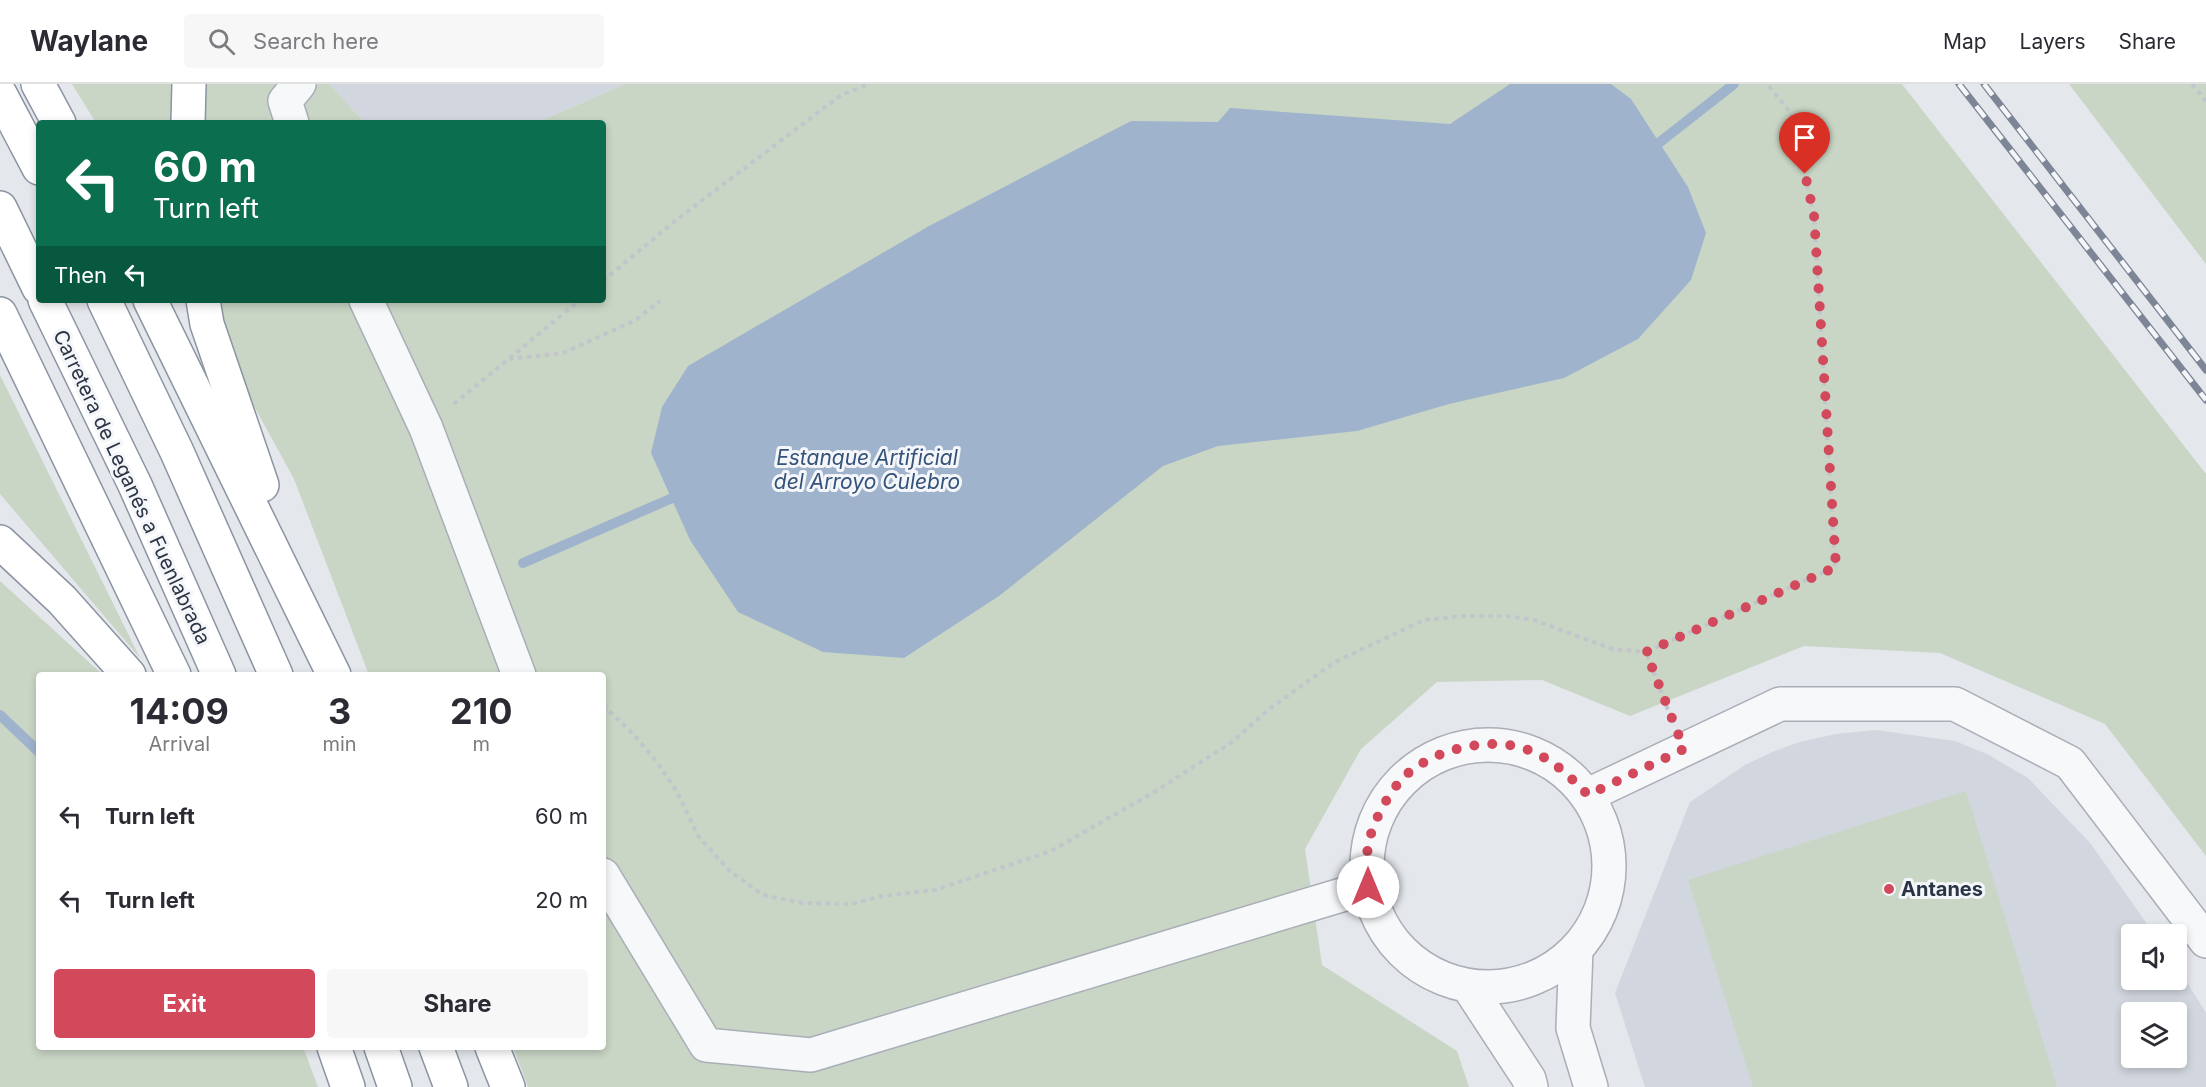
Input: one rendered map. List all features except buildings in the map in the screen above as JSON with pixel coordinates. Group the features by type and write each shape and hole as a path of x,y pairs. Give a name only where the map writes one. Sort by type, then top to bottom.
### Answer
{"highway":[{"path":"38,84 57,120"},
{"path":"188,120 189,84"},
{"path":"0,94 36,162"},
{"path":"0,208 36,282"},
{"name":"Carretera de Leganés a Fuenlabrada","path":"46,303 135,485 218,672"},
{"path":"105,303 177,452 275,672"},
{"path":"151,303 333,672"},
{"path":"204,303 207,324 229,394 320,645"},
{"path":"0,314 173,672"},
{"path":"0,542 62,600 126,672"},
{"path":"335,1050 348,1087"},
{"path":"382,1050 395,1087"},
{"path":"437,1050 451,1087"},
{"path":"493,1050 508,1087"}],"street":[{"path":"291,120 285,101 299,84"},
{"path":"367,303 426,428 518,672"},
{"path":"1588,795 1780,704 1955,704 2070,763 2206,940"},
{"path":"1481,743 1522,748 1559,765 1588,795 1606,833 1610,874 1599,915 1576,950 1545,974 1508,986 1468,986 1433,974 1402,952 1380,923 1368,887 1368,846 1381,807 1406,775 1442,753 1481,743"},
{"path":"606,880 706,1045 811,1055 1368,887"},
{"path":"1576,950 1573,1028 1591,1087"},
{"path":"1468,986 1529,1079 1531,1087"}],"path":[{"path":"606,278 675,220 841,95 869,84"},
{"path":"606,708 657,762 677,792 698,836 730,872 763,894 802,903 851,904 882,896 935,890 1051,851 1156,791 1232,742 1268,710 1335,662 1424,620 1462,616 1507,616 1534,620 1612,649 1646,652 1836,567 1814,215 1790,112 1767,84"},
{"path":"2192,84 2206,101"},
{"path":"508,359 562,353 634,321 660,302"},
{"path":"426,428 576,303"},
{"path":"1646,652 1684,749"}],"shaded area":[{"path":"329,84 625,84 543,120 362,120"},
{"name":"Antanes","path":"1876,730 1955,741 1987,754 2028,778 2091,844 2147,924 2121,924 2121,990 2187,990 2187,982 2206,1013 2206,1087 1645,1087 1615,993 1690,802 1745,765 1800,742 1836,734"}],"green space":[{"path":"72,84 329,84 362,120 94,120"},
{"path":"625,84 1902,84 2206,474 2206,856 2105,724 1940,653 1804,646 1630,716 1542,680 1437,682 1361,749 1305,849 1322,965 1457,1051 1469,1087 528,1087 514,1050 606,1050 606,672 368,672 294,479 198,303 606,303 606,120 543,120"},
{"path":"2069,84 2206,84 2206,264"},
{"path":"0,375 140,658 0,494"},
{"path":"0,581 100,672 36,672 36,1050 304,1050 318,1087 0,1087"},
{"path":"1966,791 2057,1087 1753,1087 1688,880"}],"water":[{"name":"Estanque Artificial del Arroyo Culebro","path":"1510,84 1611,84 1631,99 1688,187 1706,233 1691,280 1638,339 1564,378 1449,404 1357,431 1218,446 1163,466 999,596 904,658 823,652 738,612 690,540 651,453 662,407 688,366 929,226 1131,121 1218,122 1230,108 1450,124"}],"waterway":[{"path":"1648,148 1660,142 1734,84"},
{"path":"523,563 670,499 681,492"},
{"path":"0,715 36,749"}],"railway":[{"path":"1959,84 2206,400"},
{"path":"1984,84 2206,370"}],"place":[{"name":"Antanes","path":"1889,889"}],"route":[{"path":"1368,887 1368,846 1381,807 1406,775 1442,753 1481,743 1522,748 1559,765 1588,795 1684,749 1646,652 1836,567 1814,215 1805,174"}]}
